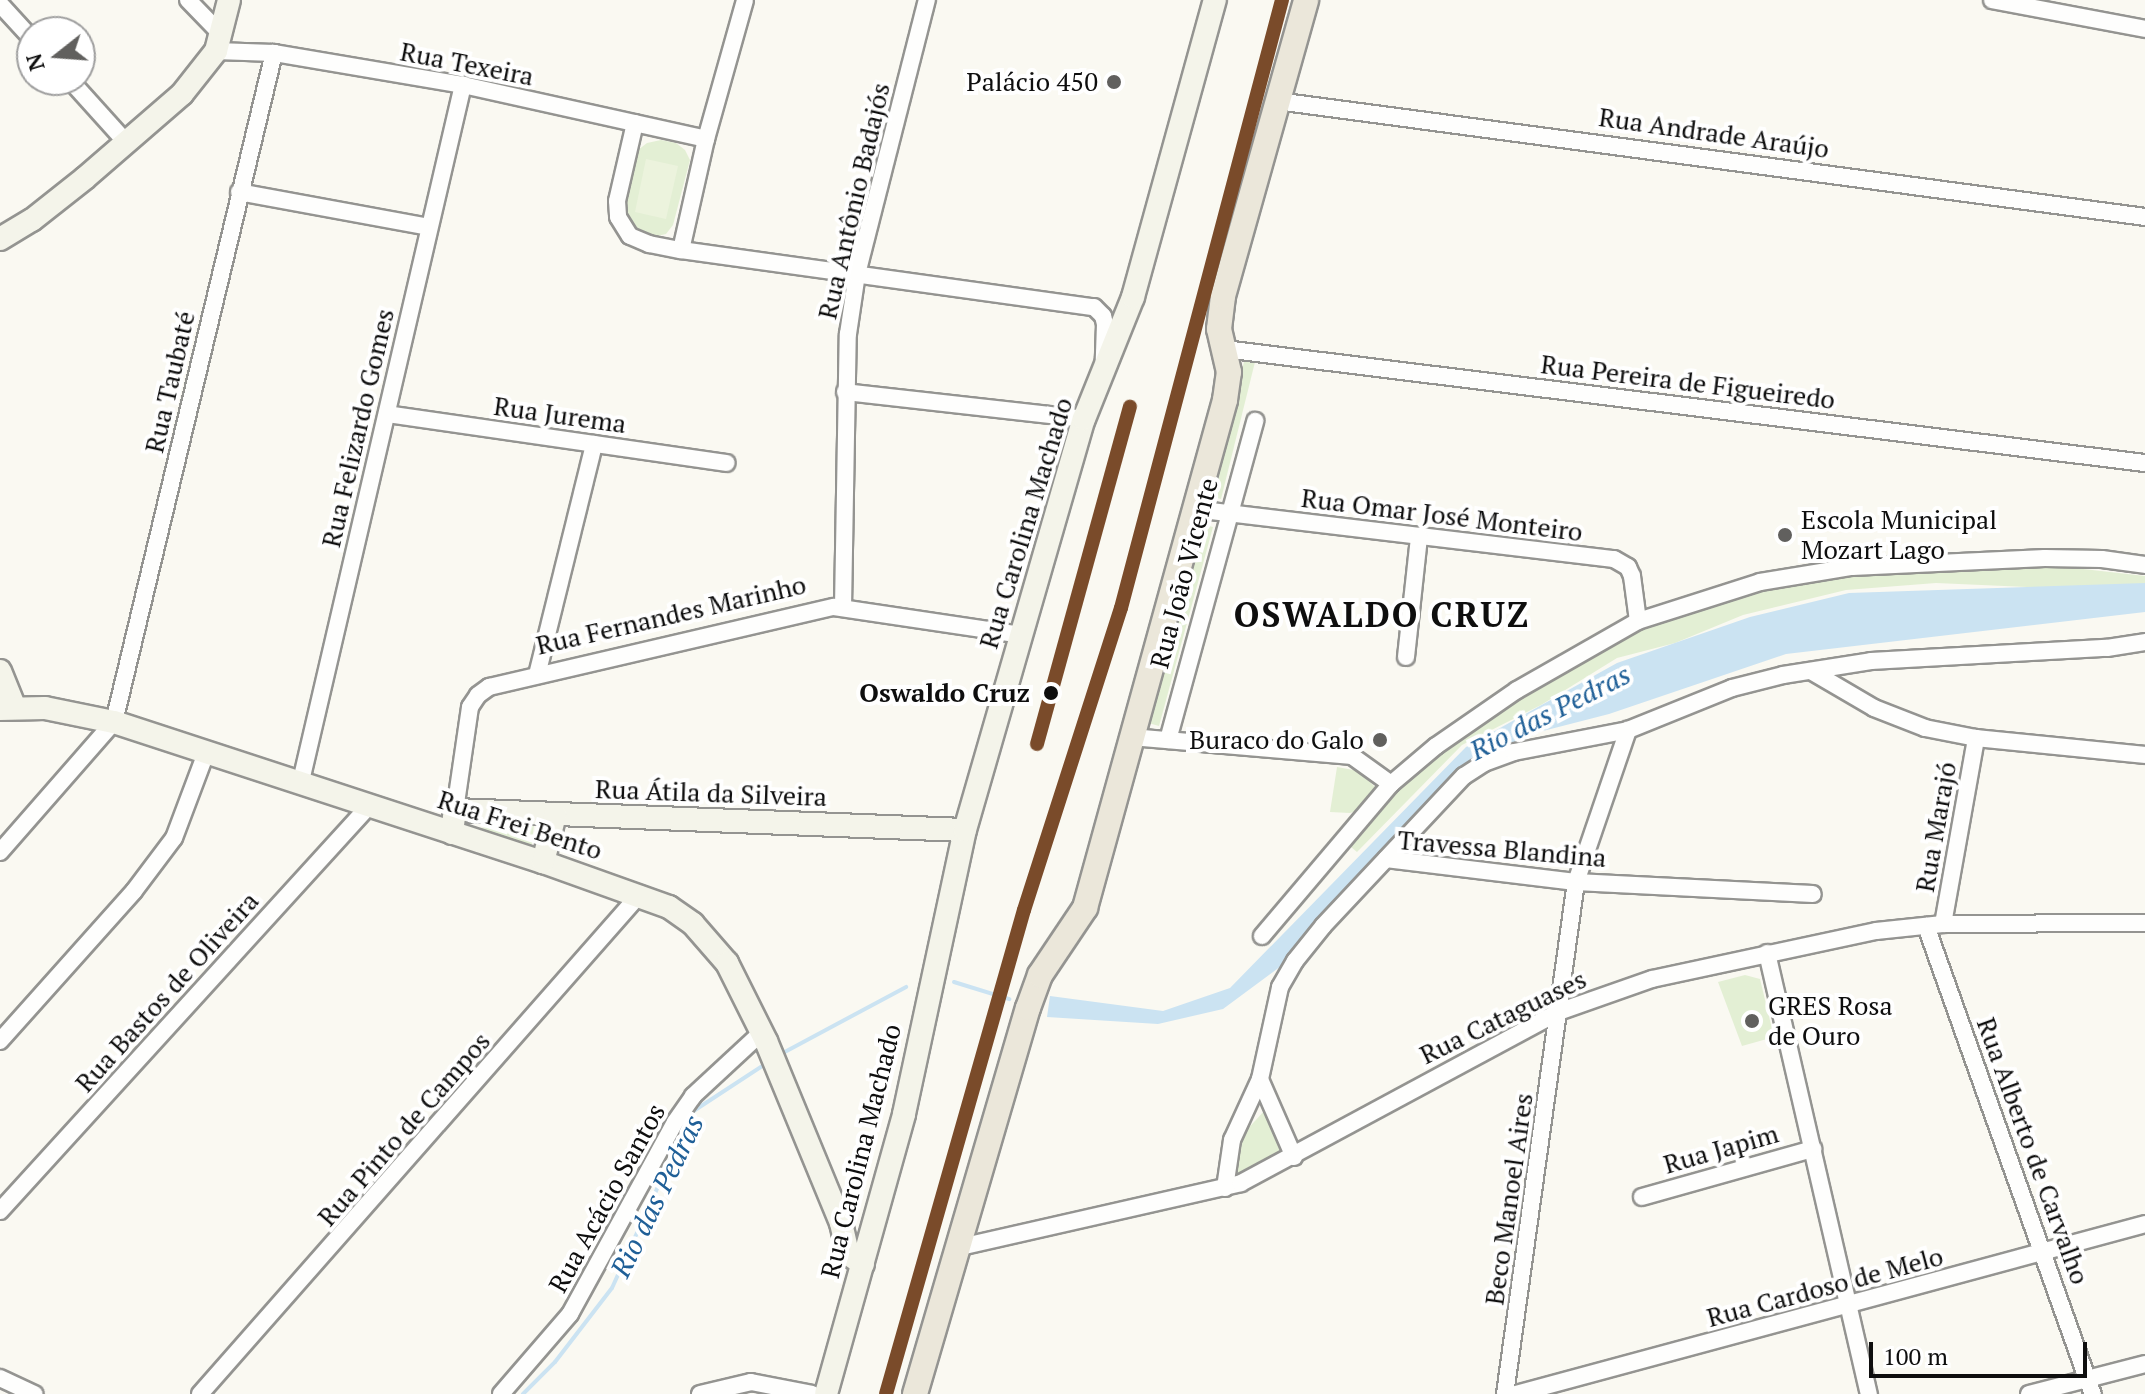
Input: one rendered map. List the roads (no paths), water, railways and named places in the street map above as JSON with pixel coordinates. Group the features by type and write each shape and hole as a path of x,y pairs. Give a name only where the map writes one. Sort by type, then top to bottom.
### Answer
{"main road":[{"path":"0,239 43,211 182,94 218,42 229,0"},
{"name":"Rua Carolina Machado","path":"855,1259 854,1230 877,1214 904,1114 965,830 1084,419 1133,297 1215,0"},
{"name":"Rua João Vicente","path":"917,1392 956,1248 1040,975 1085,908 1225,400 1229,372 1219,329 1223,296 1306,0"},
{"path":"0,671 7,709"},
{"name":"Rua Frei Bento","path":"7,709 68,711 114,722 301,781 640,894 669,907 693,924 718,949 764,1037 778,1074 854,1230 856,1290"},
{"name":"Rua Átila da Silveira","path":"455,810 965,830"},
{"name":"Rua Fernandes Marinho","path":"452,833 455,810"},
{"path":"543,862 555,815"},
{"name":"Rua Carolina Machado","path":"826,1394 856,1290"}],"street":[{"path":"188,0 218,42"},
{"path":"681,250 706,139 745,0"},
{"name":"Rua Antônio Badajós","path":"843,607 848,334 857,274 927,0"},
{"path":"1992,0 2145,29"},
{"path":"0,4 16,22"},
{"name":"Rua Texeira","path":"218,42 463,85 706,139"},
{"name":"Rua Taubaté","path":"114,722 274,53"},
{"name":"Rua Felizardo Gomes","path":"301,781 463,85"},
{"path":"84,96 125,141"},
{"name":"Rua Andrade Araújo","path":"1277,101 2145,217"},
{"path":"635,123 620,179 618,217 630,236 649,244 681,250 1094,307 1103,316 1105,324 1104,370"},
{"path":"239,192 429,227"},
{"name":"Rua Pereira de Figueiredo","path":"1224,349 2145,463"},
{"path":"845,392 1084,419"},
{"name":"Rua Jurema","path":"387,414 726,463"},
{"name":"Rua João Vicente","path":"1168,740 1255,421"},
{"path":"537,675 594,444"},
{"name":"Rua Omar José Monteiro","path":"1194,509 1614,559 1628,567 1632,576 1638,621"},
{"path":"1406,657 1419,537"},
{"path":"1262,936 1391,784 1471,719 1638,621 1760,582 1852,567 2045,558 2102,559 2145,565"},
{"name":"Rua Fernandes Marinho","path":"455,810 470,707 478,695 489,687 843,607 1021,635"},
{"path":"1386,859 1464,776 1484,763 1514,752 1628,730 1732,688 1871,661 2107,648 2145,642"},
{"path":"1811,671 1901,720 1976,738 2145,755"},
{"path":"0,852 114,722"},
{"name":"Beco Manoel Aires","path":"1505,1394 1561,1011 1576,882 1628,730"},
{"path":"1131,737 1352,756 1391,784"},
{"name":"Rua Marajó","path":"1934,925 1976,738"},
{"path":"0,1041 134,891 174,838 206,753"},
{"name":"Rua Bastos de Oliveira","path":"0,1211 370,805"},
{"name":"Travessa Blandina","path":"1225,1188 1232,1140 1260,1079 1280,987 1323,926 1386,859 1576,882 1813,894"},
{"name":"Rua Pinto de Campos","path":"200,1394 640,894"},
{"name":"Rua Cataguases","path":"956,1248 1225,1188 1294,1157 1397,1096 1561,1011 1652,979 1832,938 1934,925 2144,926"},
{"name":"Rua Alberto de Carvalho","path":"1934,925 2091,1387"},
{"path":"1767,953 1869,1394"},
{"name":"Rua Acácio Santos","path":"501,1394 570,1314 675,1122 693,1096 764,1037"},
{"path":"1260,1079 1294,1157"},
{"name":"Rua Japim","path":"1642,1197 1813,1149"},
{"name":"Rua Cardoso de Melo","path":"1516,1394 2046,1254 2145,1224"},
{"path":"2029,1394 2091,1387 2145,1364"},
{"path":"0,1378 34,1394"},
{"path":"700,1394 751,1382 812,1394"}],"water":[{"path":"2145,583 2145,612 1786,654 1609,714 1539,732 1461,770 1285,963 1223,1009 1158,1024 1047,1017 1050,996 1163,1011 1230,988 1466,747 1617,663 1750,617 1849,593"}],"waterway":[{"name":"Rio das Pedras","path":"954,982 1009,999"},
{"name":"Rio das Pedras","path":"781,1054 906,987"},
{"name":"Rio das Pedras","path":"523,1394 555,1362 612,1288 692,1112 767,1063"}],"place":[{"name":"Palácio 450","path":"1114,82"},
{"name":"Escola Municipal Mozart Lago","path":"1785,535"},
{"name":"Oswaldo Cruz","path":"1051,693"},
{"name":"Buraco do Galo","path":"1380,740"},
{"name":"GRES Rosa de Ouro","path":"1752,1021"}],"district":[{"name":"OSWALDO CRUZ","path":"1382,615"}]}
